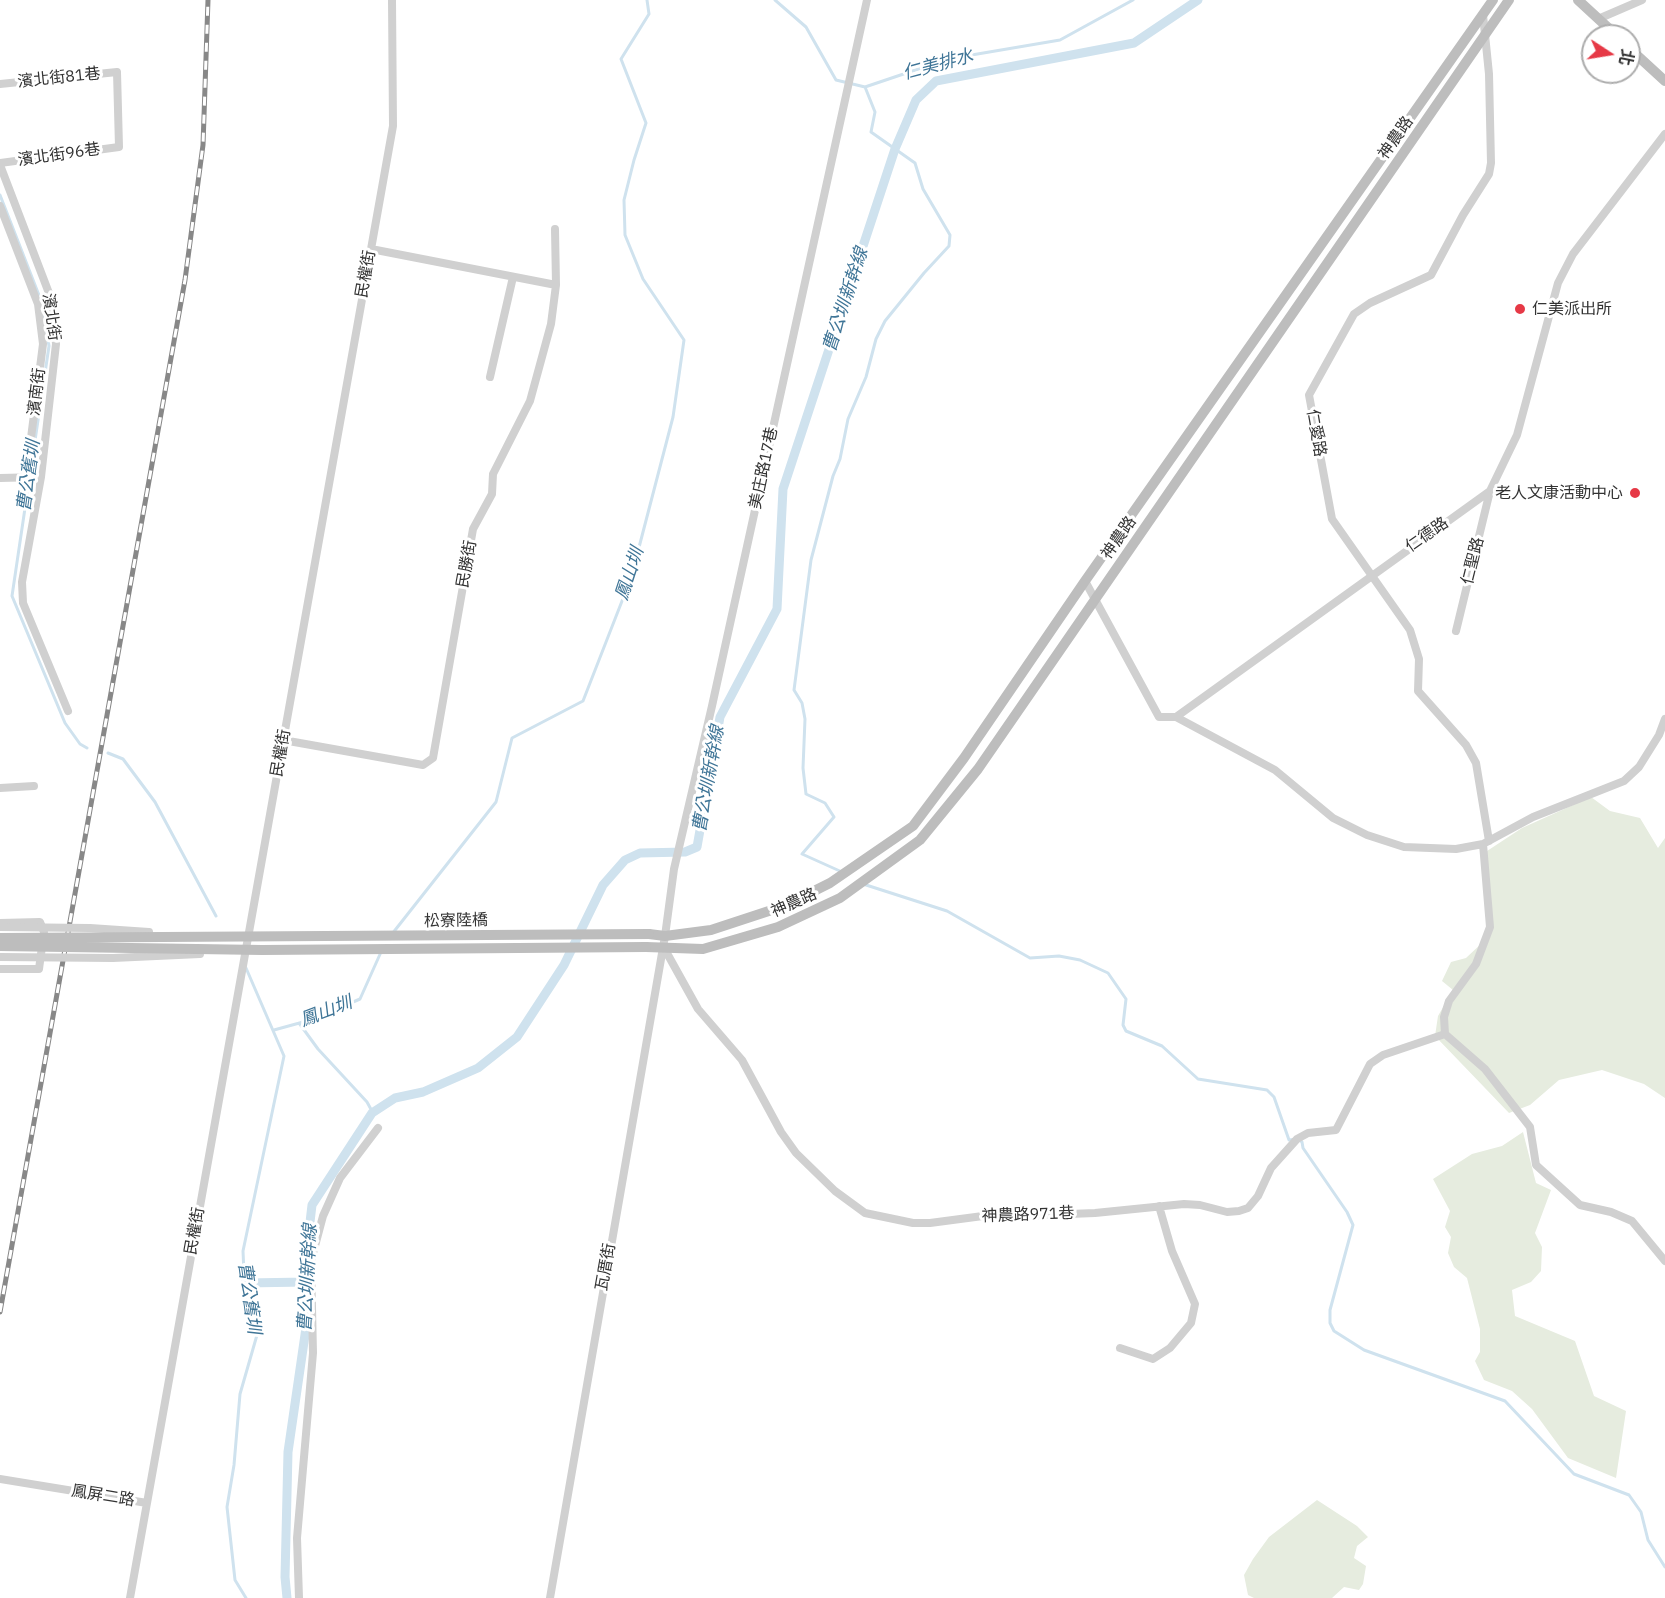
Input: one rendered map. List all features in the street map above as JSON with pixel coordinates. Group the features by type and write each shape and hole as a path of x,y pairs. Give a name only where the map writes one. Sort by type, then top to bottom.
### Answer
{"street":[{"name":"民權街","path":"147,1503 393,126 392,0"},
{"name":"美庄路17巷","path":"664,941 674,869 867,0"},
{"name":"神農路","path":"646,947 711,930 784,906 831,884 913,826 964,758 1085,581 1493,0"},
{"name":"神農路","path":"649,934 664,941 703,949 778,927 840,898 920,840 978,769 1509,0"},
{"path":"1578,0 1604,24"},
{"path":"1598,19 1642,0"},
{"name":"仁愛路","path":"1445,1034 1444,1017 1449,1001 1476,964 1490,927 1486,843 1476,763 1466,745 1418,691 1419,659 1410,630 1332,519 1309,395 1354,314 1370,303 1431,275 1463,215 1489,174 1491,163 1486,34 1483,15"},
{"path":"1641,59 1665,81"},
{"name":"濱北街81巷","path":"0,84 117,72 118,147"},
{"name":"仁德路","path":"1176,717 1490,492 1517,435 1558,283 1573,254 1665,134"},
{"name":"濱北街96巷","path":"0,164 118,147"},
{"name":"濱北街","path":"0,164 52,301 56,344 34,477"},
{"name":"濱南街","path":"0,206 3,226 38,304 44,344 34,477"},
{"name":"民勝街","path":"283,740 423,765 434,758 473,529 492,494 493,474 530,401 551,324 556,285 555,229"},
{"path":"371,249 556,285"},
{"path":"490,377 513,277"},
{"path":"0,478 34,477 22,582 23,603 68,711"},
{"name":"仁聖路","path":"1456,631 1490,492"},
{"path":"1085,581 1159,717 1176,717 1275,770 1333,818 1367,835 1404,848 1456,849 1486,843 1533,817 1624,781 1639,767 1659,735 1665,719"},
{"path":"0,788 34,786"},
{"path":"0,923 39,922 44,932 39,969 0,969"},
{"name":"松寮陸橋","path":"0,927 90,927 263,938"},
{"name":"松寮陸橋","path":"0,938 649,934"},
{"name":"神農路971巷","path":"664,941 698,1009 742,1060 781,1132 796,1153 835,1191 865,1213 930,1223 998,1214 1018,1216 1095,1213 1159,1206 1200,1205 1227,1212 1248,1208 1258,1196 1271,1168 1297,1139 1308,1133 1336,1130 1370,1064 1383,1055 1445,1034"},
{"name":"瓦厝街","path":"550,1598 664,941"},
{"name":"松寮陸橋","path":"0,946 262,951 646,947"},
{"name":"松寮陸橋","path":"0,957 113,958 262,951"},
{"path":"1445,1034 1485,1069 1530,1127 1536,1165 1580,1205 1611,1212 1632,1221 1665,1261"},
{"path":"299,1598 297,1538 312,1353 311,1261 323,1216 340,1178 378,1128"},
{"path":"1120,1347 1153,1359 1170,1348 1191,1323 1195,1304 1172,1251 1159,1206"},
{"name":"鳳屏二路","path":"0,1479 147,1503 130,1598"}],"shaded area":[{"path":"1591,797 1610,811 1640,818 1658,848 1665,838 1665,1098 1644,1084 1602,1070 1559,1080 1530,1105 1509,1113 1435,1036 1438,1016 1453,990 1442,981 1451,962 1466,958 1483,942 1488,919 1484,853 1522,828"},
{"path":"1523,1132 1536,1183 1551,1190 1535,1233 1542,1247 1541,1271 1531,1282 1512,1290 1515,1316 1575,1341 1594,1396 1626,1411 1616,1478 1568,1458 1532,1409 1512,1391 1484,1380 1475,1361 1480,1352 1480,1329 1467,1278 1454,1267 1448,1253 1451,1237 1445,1227 1450,1211 1433,1179 1472,1154 1502,1146"},
{"path":"1317,1500 1357,1526 1368,1537 1357,1546 1354,1558 1366,1566 1363,1584 1359,1590 1344,1587 1332,1598 1254,1598 1248,1595 1244,1575 1253,1559 1269,1537"}],"waterway":[{"name":"鳳山圳","path":"392,934 496,802 512,738 583,701 631,578 673,417 684,340 643,279 625,235 624,200 646,123 621,59 649,14 647,0"},
{"name":"仁美排水","path":"775,0 806,27 836,80 865,87 948,59 1060,40 1133,0"},
{"name":"曹公圳新幹線","path":"287,1598 285,1577 288,1452 307,1321 306,1256 312,1205 372,1113 395,1098 423,1092 478,1068 517,1037 564,965 603,885 625,860 640,853 685,852 697,847 720,717 777,609 783,489 895,149 916,100 936,81 1134,43 1198,0"},
{"path":"842,872 802,854 834,817 825,803 806,794 803,768 805,719 802,703 794,690 811,560 833,476 840,459 848,419 866,377 876,339 885,321 949,246 950,235 923,189 915,163 871,132 875,112 865,87"},
{"name":"曹公舊圳","path":"0,195 42,303 49,346 12,596 65,723 80,744 87,748"},
{"name":"曹公舊圳","path":"108,753 123,759 155,802 216,916"},
{"path":"863,884 947,911 1030,958 1059,956 1080,960 1108,973 1126,999 1123,1025 1126,1031 1162,1046 1198,1079 1267,1090 1274,1097 1289,1140 1298,1139 1302,1142 1303,1148 1347,1212 1353,1225 1330,1310 1330,1323 1334,1331 1364,1350 1505,1401 1574,1474 1629,1495 1641,1512 1648,1540 1665,1567"},
{"name":"鳳山圳","path":"274,1030 314,1019 360,999 381,952"},
{"name":"曹公舊圳","path":"246,968 284,1056 243,1251 245,1296 257,1335 240,1394 234,1465 227,1507 235,1580 246,1598"},
{"path":"299,1023 318,1049 367,1102 373,1113"},
{"path":"245,1283 307,1282"}],"railway":[{"path":"0,1312 185,280 203,145 208,0"}],"place":[{"name":"仁美派出所","path":"1520,309"},
{"name":"老人文康活動中心","path":"1635,493"}]}
